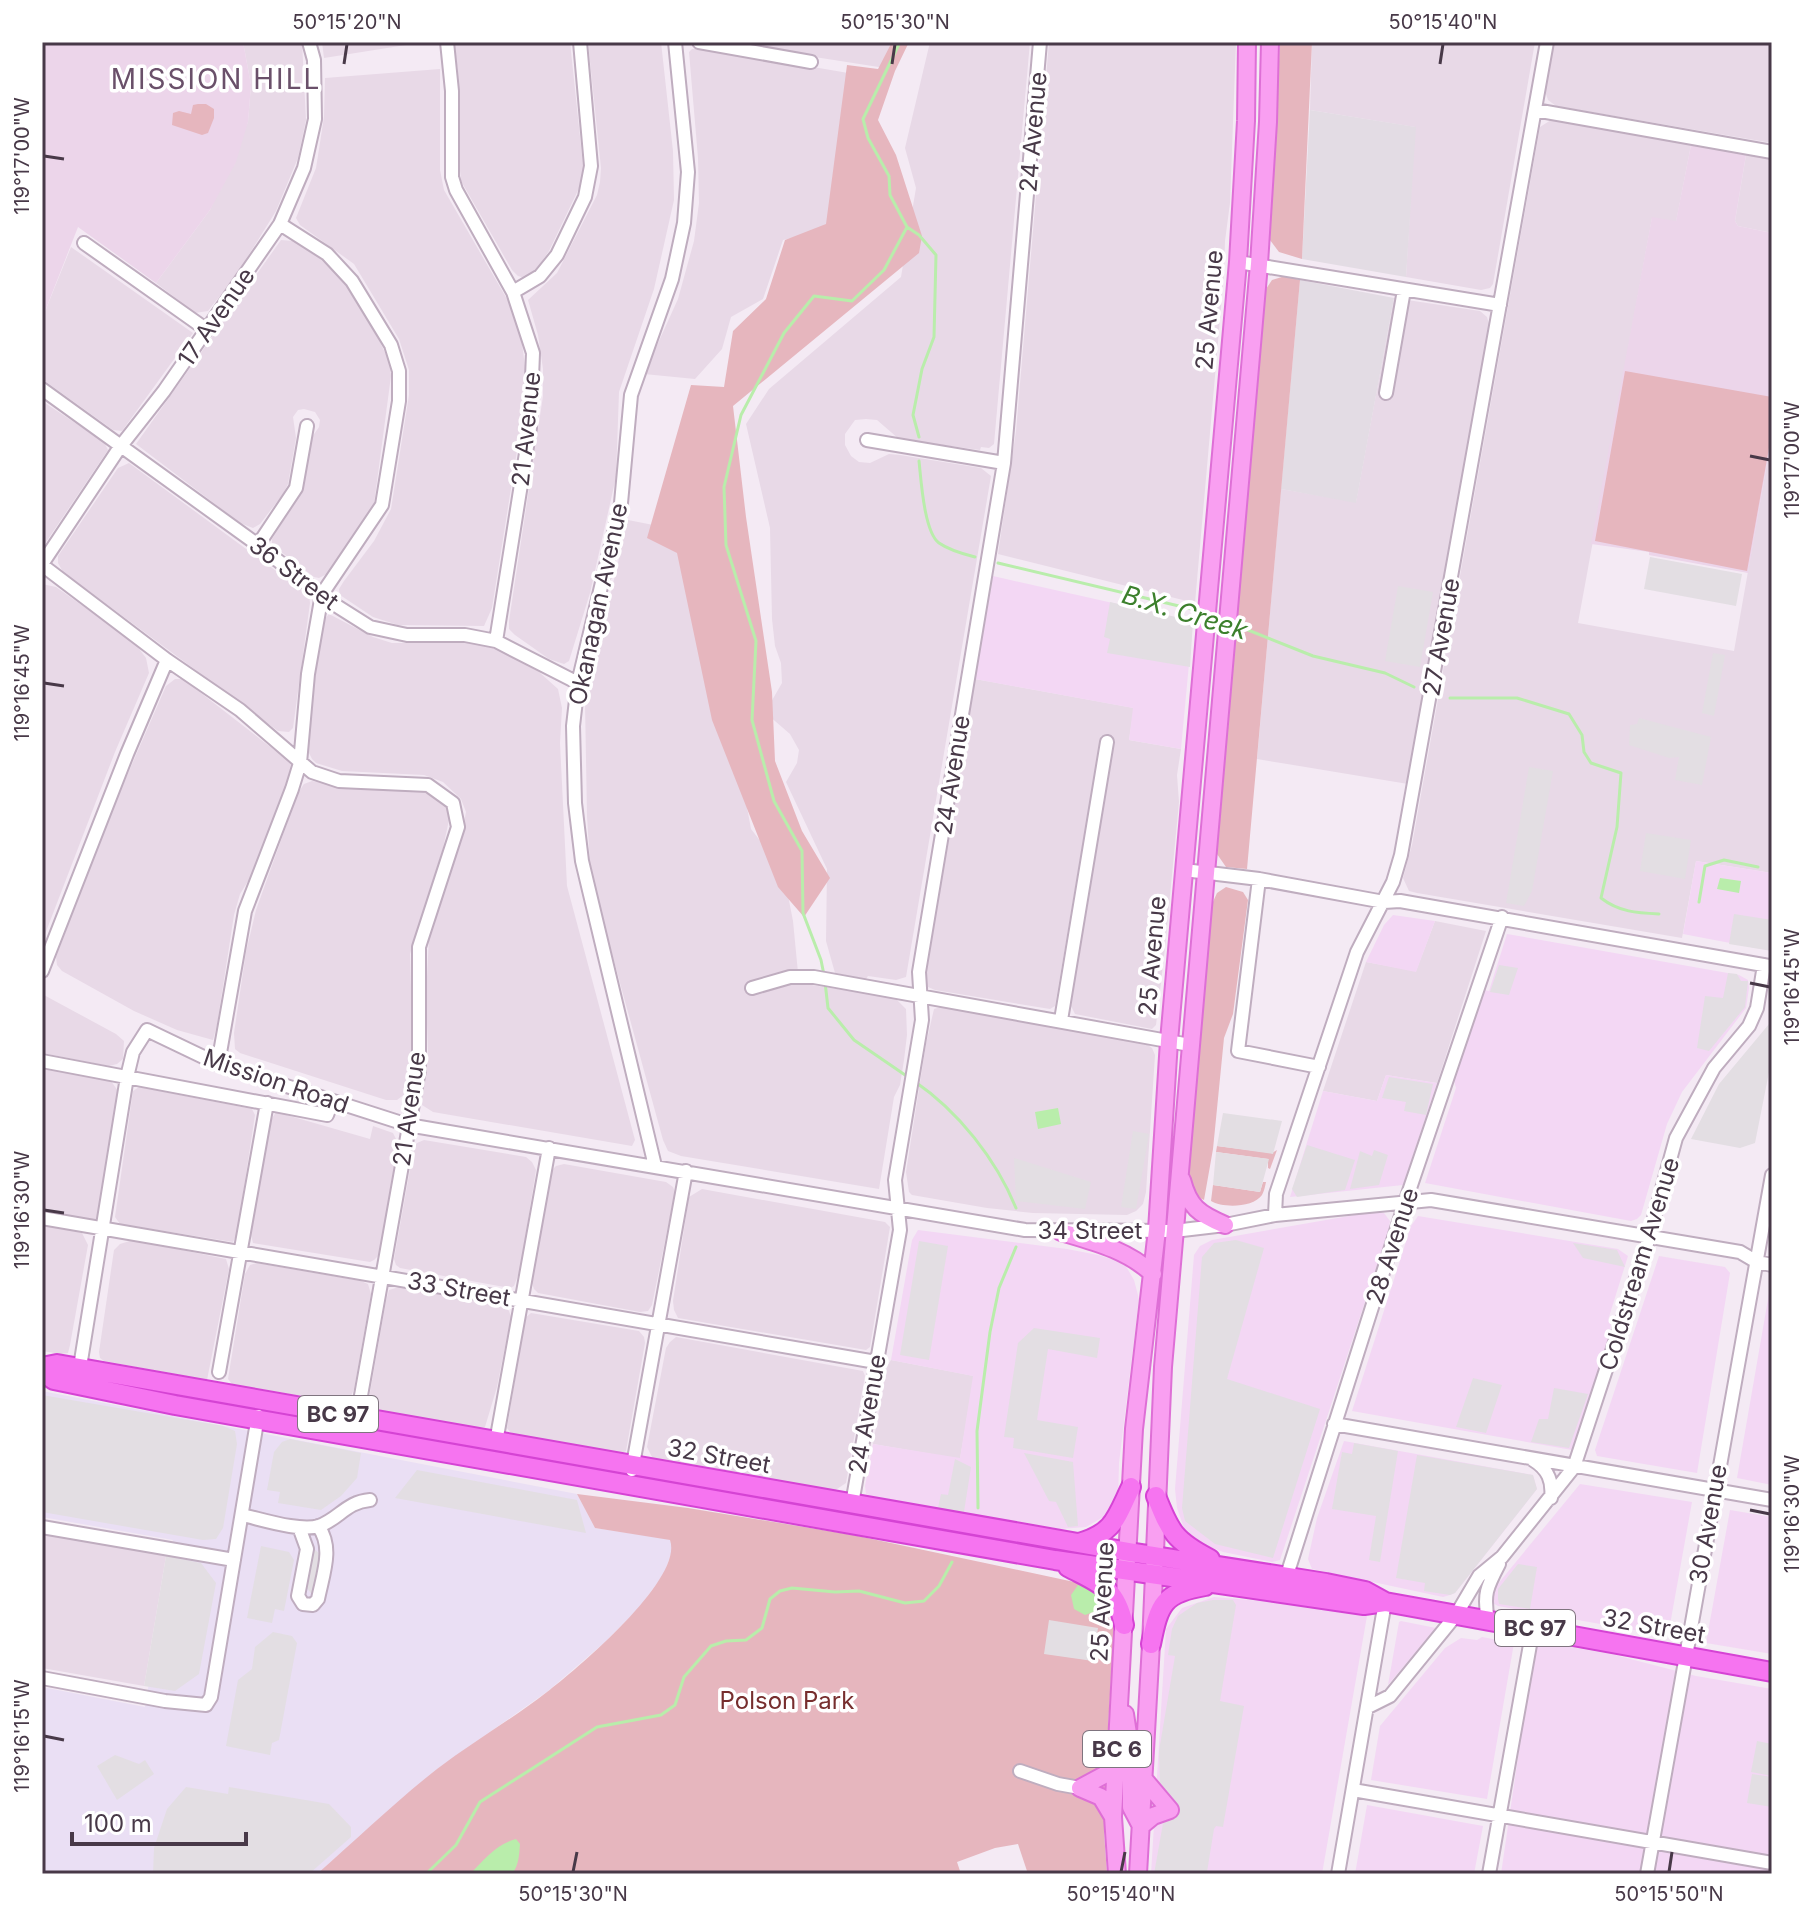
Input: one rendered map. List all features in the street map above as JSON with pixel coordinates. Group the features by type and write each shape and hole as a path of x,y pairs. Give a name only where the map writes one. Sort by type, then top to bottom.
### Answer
{"highway":[{"name":"32 Street","path":"42,1369 57,1364 78,1376 258,1420 1055,1560 1128,1561 1221,1575 1364,1605 1385,1602"},
{"name":"32 Street","path":"78,1376 261,1401 1078,1543 1128,1561"},
{"path":"1078,1543 1100,1537 1119,1512 1131,1487"},
{"path":"1156,1496 1168,1528 1178,1541 1221,1575"},
{"path":"1055,1560 1099,1583 1119,1601 1124,1625"},
{"name":"32 Street","path":"1221,1575 1287,1575 1365,1591 1385,1602 1772,1672"},
{"path":"1151,1644 1164,1601 1221,1575"}],"main road":[{"name":"25 Avenue","path":"1138,1874 1151,1644 1169,1041 1238,262 1247,42"},
{"name":"25 Avenue","path":"1117,1874 1113,1817 1134,1429 1153,1274 1179,1170 1259,264 1270,42"},
{"path":"1179,1170 1187,1199 1197,1211 1225,1225"},
{"path":"1061,1232 1115,1250 1138,1261 1153,1274"},
{"path":"1121,1692 1131,1754 1131,1807 1141,1826 1153,1816 1170,1810 1143,1778"},
{"path":"1080,1788 1106,1774 1116,1756"},
{"path":"1080,1788 1101,1797 1113,1817"}],"street":[{"name":"17 Avenue","path":"42,564 120,447 164,391 280,224 304,168 315,119 314,60 309,42"},
{"name":"21 Avenue","path":"447,42 452,91 452,177 456,190 513,292 533,353 530,428 496,641"},
{"path":"513,292 540,276 557,255 585,197 591,166 580,42"},
{"name":"Okanagan Avenue","path":"655,1166 580,851 573,726 578,683 621,503 631,395 672,279 684,223 688,172 675,42"},
{"path":"699,42 811,62"},
{"name":"24 Avenue","path":"852,1504 900,1230 895,1180 922,1020 919,972 1004,463 1040,42"},
{"name":"27 Avenue","path":"1275,1215 1276,1194 1357,952 1384,902 1401,855 1547,42"},
{"path":"1535,110 1772,152"},
{"path":"218,1064 245,911 300,763 308,674 322,594 382,505 399,401 399,371 391,345 352,281 327,254 280,224"},
{"path":"84,243 207,330"},
{"path":"1238,262 1500,305"},
{"path":"1386,393 1404,290"},
{"name":"36 Street","path":"42,389 370,627 407,635 465,635 496,641 578,683"},
{"path":"258,545 296,488 307,426"},
{"path":"867,440 1004,463"},
{"path":"42,564 167,660 240,710 300,763"},
{"path":"42,971 167,660"},
{"path":"1061,1020 1107,742"},
{"name":"21 Avenue","path":"300,763 312,772 339,781 428,785 453,803 458,827 419,947 419,1070 357,1418"},
{"path":"1184,870 1259,879 1384,902 1400,901 1502,917 1768,966"},
{"path":"1259,879 1238,1051 1319,1067"},
{"name":"28 Avenue","path":"1287,1575 1406,1200 1502,917"},
{"name":"Coldstream Avenue","path":"1368,1707 1390,1696 1456,1615 1479,1576 1502,1557 1574,1467 1581,1454 1650,1236 1676,1138 1714,1068 1749,1026 1768,966"},
{"path":"752,988 790,977 814,977 1190,1045"},
{"name":"Mission Road","path":"127,1077 133,1052 147,1030 218,1064 408,1125"},
{"path":"42,1061 327,1115 332,1102"},
{"path":"78,1376 127,1077"},
{"path":"219,1372 267,1103"},
{"name":"34 Street","path":"408,1125 1025,1230 1165,1230 1225,1225 1275,1215 1406,1200 1446,1201 1740,1252 1757,1262 1772,1265"},
{"path":"496,1442 549,1148"},
{"path":"630,1485 686,1171"},
{"name":"30 Avenue","path":"1647,1874 1772,1175"},
{"name":"33 Street","path":"42,1218 876,1362"},
{"path":"42,1678 165,1701 206,1705 211,1697 261,1401"},
{"path":"1334,1424 1772,1500"},
{"path":"1532,1460 1542,1466 1548,1476 1552,1487 1551,1498"},
{"path":"242,1515 299,1527 318,1526 355,1501 370,1500"},
{"path":"299,1527 307,1549 298,1596 303,1604 313,1605 318,1599 328,1545 326,1535 318,1526"},
{"path":"42,1527 234,1560"},
{"name":"Coldstream Avenue","path":"1488,1620 1484,1600 1486,1589 1502,1557"},
{"path":"1338,1874 1385,1602"},
{"path":"1489,1874 1533,1628"},
{"path":"1020,1771 1080,1788"},
{"path":"1353,1790 1772,1863"}],"shaded area":[{"path":"42,42 243,42 251,85 248,122 236,162 210,210 156,283 78,227 42,319"},
{"path":"243,42 302,42 306,120 298,158 276,211 235,277 208,311 195,313 156,283 210,210 248,122 251,85"},
{"path":"322,42 425,42 324,58"},
{"path":"454,42 570,42 583,165 582,182 549,251 536,270 525,278 512,270 461,181 458,72"},
{"path":"588,42 661,42 673,151 674,200 654,289 619,392 616,477 590,593 569,661 564,664 549,659 515,635 509,629 509,621 543,396 538,335 528,300 557,273 597,195 600,182"},
{"path":"719,42 895,42 885,68"},
{"path":"930,42 1030,42 994,444 980,450 899,439 877,420 866,419 855,420 845,434 845,445 859,462 870,463 889,454 900,455 981,468 991,476 906,977 896,980 868,976 866,979 835,973 826,941 827,869 786,782 797,763 799,750 790,734 768,715 767,709 782,683 781,663 775,646 772,619 770,528 746,424 769,389 901,277 916,188 905,148"},
{"path":"1049,42 1236,42 1230,203 1195,603 998,554 1016,431"},
{"path":"1312,42 1535,42 1490,288 1481,290 1406,277 1415,127 1310,110"},
{"path":"1554,42 1772,42 1772,143 1556,106 1548,100 1545,91"},
{"path":"703,48 854,74 828,229 783,240 763,299 731,317 722,349 695,379 644,374 678,299 694,241 699,203 698,158 689,52"},
{"path":"440,69 440,170 444,190 511,306 522,343 526,374 523,413 492,608 484,626 398,625 373,617 340,595 339,589 374,541 391,509 409,395 409,370 399,339 354,264 300,225 296,218 316,168 324,117 325,78"},
{"path":"1310,110 1416,127 1406,277 1302,259"},
{"path":"1551,120 1691,145 1676,222 1652,218 1578,623 1734,651 1772,435 1772,873 1696,861 1682,938 1417,893 1409,891 1403,878 1412,845 1540,127"},
{"path":"1691,145 1746,155 1735,221 1738,226 1772,233 1772,435 1748,573 1649,555 1649,552 1591,544 1652,217 1676,221"},
{"path":"1746,155 1772,159 1772,233 1738,226 1735,221"},
{"path":"281,240 293,241 313,253 341,277 390,363 391,376 374,504 327,574 319,578 272,545 272,539 301,492 312,437 319,427 320,420 315,412 298,410 293,417 296,438 288,484 260,524 253,528 240,523 136,444"},
{"path":"71,247 193,333 122,431 113,430 42,379 42,319"},
{"path":"1300,280 1394,298 1356,503 1281,489"},
{"path":"1394,298 1480,311 1489,324 1408,784 1257,759 1281,489 1356,502"},
{"path":"42,401 104,442 108,450 42,548"},
{"path":"129,463 309,595 293,728 289,732 278,731 63,572 58,556 118,468"},
{"path":"628,520 714,537 727,698 751,829 783,870 793,921 799,983 895,998 906,1009 904,1060 900,1085 894,1097 879,1189 681,1156 668,1151 663,1140 597,899 590,864 587,816 585,703"},
{"path":"1650,557 1742,574 1736,606 1644,589"},
{"path":"993,576 1193,621 1181,749 1129,740 1133,708 975,679"},
{"path":"42,584 56,587 134,642 146,658 149,673 42,942"},
{"path":"1398,586 1433,592 1420,667 1385,661"},
{"path":"1110,602 1193,621 1190,667 1107,653 1110,639 1104,637"},
{"path":"329,614 373,637 392,643 475,643 497,649 539,672 558,689 562,708 560,743 567,886 635,1140 632,1146 433,1112 422,1105 428,1050 426,997 429,937 460,843 466,812 461,799 443,782 424,775 342,771 312,759 306,747 323,621"},
{"path":"1713,653 1725,655 1714,716 1702,713"},
{"path":"175,679 183,679 291,763 289,778 255,870 240,894 234,915 213,1040 177,1030 134,1011 62,971 56,957 106,824 166,686"},
{"path":"975,679 1134,708 1129,740 1181,749 1165,948 1156,1025 1152,1029 1075,1014 1071,1006 1113,737 1101,736 1055,1006 1050,1009 928,987 925,981"},
{"path":"1639,718 1711,737 1702,785 1675,780 1679,757 1669,758 1629,745 1630,725 1637,724"},
{"path":"1529,767 1553,771 1532,891 1524,906 1506,903"},
{"path":"312,781 349,787 419,790 448,808 449,820 443,848 410,954 413,1055 405,1094 397,1100 386,1100 235,1049 234,1033 246,952 256,910 298,793 304,784"},
{"path":"1646,833 1691,840 1685,879 1640,871"},
{"path":"1696,861 1772,873 1772,951 1683,934"},
{"path":"1720,878 1741,881 1739,893 1717,889"},
{"path":"1734,914 1772,920 1772,951 1729,944"},
{"path":"1393,915 1435,921 1416,972 1366,962 1384,925"},
{"path":"1435,921 1486,931 1437,1083 1386,1075 1377,1101 1323,1091 1366,962 1416,971"},
{"path":"1507,934 1739,975 1748,980 1746,1008 1682,1092 1667,1124 1641,1215 1637,1219 1631,1221 1425,1183 1456,1088 1454,1081 1484,990 1489,991"},
{"path":"1499,965 1518,968 1509,995 1490,992"},
{"path":"1728,973 1737,974 1741,981 1748,981 1745,1007 1709,1051 1697,1048 1705,996 1723,998"},
{"path":"42,994 116,1034 124,1041 123,1059 109,1066 42,1053"},
{"path":"944,1006 1152,1048 1155,1055 1146,1192 1143,1204 1136,1211 1127,1215 1033,1213 987,1208 909,1192 906,1172 926,1044 934,1009"},
{"path":"1772,1024 1772,1057 1755,1143 1740,1148 1691,1139 1719,1084"},
{"path":"42,1068 111,1081 118,1091 100,1215 95,1220 42,1211"},
{"path":"1386,1075 1437,1083 1403,1185 1290,1197 1323,1091 1377,1101"},
{"path":"1389,1077 1433,1084 1426,1115 1404,1111 1406,1102 1382,1098"},
{"path":"139,1087 252,1109 255,1115 237,1234 233,1242 120,1224 115,1217 133,1091"},
{"path":"1058,1108 1061,1124 1038,1129 1035,1112"},
{"path":"276,1112 370,1139 373,1126 393,1133 398,1143 379,1255 374,1260 370,1262 253,1243 251,1235 269,1123"},
{"path":"1223,1113 1282,1121 1273,1154 1217,1146"},
{"path":"1133,1131 1149,1134 1136,1209 1121,1207"},
{"path":"424,1140 526,1157 532,1162 536,1170 520,1270 514,1286 510,1288 396,1265 394,1259 414,1147"},
{"path":"1307,1145 1355,1160 1345,1190 1297,1197 1292,1189"},
{"path":"1374,1150 1388,1155 1379,1185 1350,1189 1360,1151 1372,1156"},
{"path":"1216,1152 1269,1159 1260,1192 1213,1185"},
{"path":"1014,1158 1091,1182 1085,1209 1016,1201"},
{"path":"564,1164 666,1182 673,1187 675,1192 652,1305 648,1311 538,1293 534,1289 532,1283 551,1171"},
{"path":"702,1189 885,1222 890,1227 870,1347 866,1350 678,1318 673,1301 689,1197"},
{"path":"1372,1212 1384,1213 1390,1221 1388,1232 1280,1560 1272,1562 1223,1552 1200,1543 1185,1531 1177,1508 1175,1489 1194,1255 1200,1246 1212,1240"},
{"path":"1418,1216 1618,1249 1628,1256 1608,1320 1611,1322 1610,1336 1572,1450 1352,1411 1411,1226"},
{"path":"42,1225 82,1233 88,1245 68,1353 42,1351"},
{"path":"918,1230 1067,1249 1124,1263 1134,1280 1139,1299 1119,1463 1118,1502 1105,1516 1086,1527 1060,1529 866,1494 873,1444 960,1458 973,1376 891,1360 912,1240"},
{"path":"133,1240 226,1259 229,1269 207,1380 100,1358 114,1250 120,1244"},
{"path":"1236,1240 1264,1248 1227,1379 1320,1409 1273,1558 1215,1544 1185,1521 1182,1508 1202,1257 1214,1243"},
{"path":"919,1241 948,1246 929,1360 900,1355"},
{"path":"1573,1243 1617,1250 1625,1267 1583,1258"},
{"path":"1659,1256 1725,1267 1730,1273 1697,1473 1597,1456 1595,1450"},
{"path":"257,1263 368,1284 371,1294 354,1389 349,1401 341,1403 232,1384 228,1379 245,1274 250,1265"},
{"path":"1772,1283 1772,1485 1737,1478"},
{"path":"399,1287 505,1306 509,1311 511,1317 497,1387 485,1427 372,1407 369,1398 386,1301 389,1290"},
{"path":"531,1313 639,1331 644,1337 626,1451 620,1454 517,1435 507,1428 525,1318"},
{"path":"1034,1328 1100,1338 1097,1358 1048,1349 1037,1420 1078,1427 1073,1458 1013,1448 1014,1438 1004,1437 1018,1343"},
{"path":"676,1337 863,1371 865,1376 846,1483 834,1491 653,1459 647,1447 666,1348"},
{"path":"891,1360 974,1376 960,1459 873,1444 887,1366"},
{"path":"1473,1378 1502,1385 1486,1433 1456,1427"},
{"path":"1554,1388 1588,1394 1569,1448 1531,1442 1539,1419 1548,1419"},
{"path":"42,1391 577,1494 595,1528 663,1538 670,1540 673,1548 664,1574 638,1609 605,1642 548,1691 436,1770 317,1874 42,1874 42,1687 145,1707 173,1540 42,1517"},
{"path":"42,1395 223,1426 235,1431 237,1444 223,1528 216,1539 203,1540 42,1512"},
{"path":"290,1439 361,1453 357,1478 341,1496 321,1510 278,1503 280,1492 267,1490 274,1452 282,1442"},
{"path":"1344,1441 1533,1475 1537,1489 1455,1593 1450,1595 1443,1597 1312,1569 1308,1559 1317,1518"},
{"path":"1354,1443 1398,1451 1380,1562 1369,1560 1376,1516 1332,1509 1342,1452 1352,1454"},
{"path":"1024,1453 1073,1462 1078,1526 1068,1527 1056,1502 1049,1501"},
{"path":"1417,1455 1533,1475 1537,1489 1455,1593 1450,1595 1424,1591 1425,1583 1396,1578"},
{"path":"955,1459 971,1467 964,1512 938,1508 941,1494 948,1495"},
{"path":"417,1470 577,1500 586,1533 395,1498"},
{"path":"1580,1484 1692,1502 1668,1636 1498,1606 1491,1602 1492,1591"},
{"path":"1730,1510 1772,1517 1772,1654 1706,1643"},
{"path":"42,1534 166,1556 144,1686 42,1668"},
{"path":"261,1546 289,1552 294,1560 284,1611 275,1609 272,1623 247,1618"},
{"path":"312,1547 321,1555 313,1596 304,1584"},
{"path":"166,1556 201,1563 216,1583 199,1674 175,1691 144,1686"},
{"path":"1518,1564 1537,1567 1530,1609 1499,1604 1498,1589"},
{"path":"1075,1581 1093,1592 1106,1611 1085,1615 1074,1609 1071,1595 1078,1585"},
{"path":"1214,1597 1306,1605 1367,1616 1322,1874 1151,1874 1166,1629 1182,1608"},
{"path":"1233,1600 1236,1605 1220,1701 1244,1706 1223,1827 1216,1826 1214,1829 1207,1872 1213,1874 1154,1874 1168,1795 1160,1783 1159,1751 1175,1656 1168,1655 1172,1629 1178,1616 1197,1603"},
{"path":"1049,1620 1098,1628 1093,1661 1044,1654"},
{"path":"1399,1622 1436,1628 1388,1685"},
{"path":"273,1632 292,1636 297,1643 279,1740 272,1743 270,1755 226,1746 238,1680 252,1669 255,1647"},
{"path":"1482,1637 1514,1643 1487,1799 1371,1780 1380,1726 1445,1648 1461,1638 1477,1640"},
{"path":"1535,1641 1772,1689 1772,1874 1501,1874"},
{"path":"1757,1741 1772,1744 1772,1776 1751,1772"},
{"path":"115,1755 139,1764 145,1760 154,1774 117,1800 97,1766"},
{"path":"1752,1774 1772,1777 1772,1807 1747,1803"},
{"path":"186,1787 228,1794 229,1787 329,1804 351,1827 351,1837 309,1874 153,1874 154,1848 167,1809"},
{"path":"1367,1805 1483,1826 1474,1874 1355,1874"},
{"path":"516,1839 520,1844 519,1856 512,1874 470,1874 496,1849"}],"green space":[{"path":"892,42 909,42 878,120 896,155 922,236 919,253 733,406 772,692 775,761 802,831 830,878 804,917 778,887 712,720 677,553 647,538 691,385 724,387 733,331 766,299 785,240 826,224 847,65 878,69"},
{"path":"1280,42 1312,42 1302,259 1279,252 1270,240"},
{"path":"193,105 214,109 208,133 202,135 172,125 173,113 191,114"},
{"path":"1285,276 1300,280 1247,869 1226,867 1217,854 1266,289 1272,280"},
{"path":"1625,371 1772,397 1772,431 1747,571 1595,541"},
{"path":"1226,887 1243,892 1248,900 1233,1014 1224,1038 1213,1149 1204,1200 1196,1196 1189,1181 1189,1169 1212,904 1217,893"},
{"path":"1217,1146 1272,1153 1277,1150 1270,1169 1268,1159 1216,1152"},
{"path":"1263,1182 1266,1182 1262,1195 1252,1202 1230,1206 1211,1201 1213,1185 1260,1192"},
{"name":"Polson Park","path":"577,1494 688,1508 853,1535 1079,1583 1094,1594 1114,1627 1106,1762 1104,1833 1107,1874 1028,1874 1018,1844 995,1848 957,1862 961,1874 317,1874 437,1769 534,1702 581,1664 625,1622 661,1577 670,1557 670,1540 595,1528"}],"waterway":[{"path":"900,42 863,119 868,138 889,176 890,195 907,227"},
{"name":"B.X. Creek","path":"907,227 919,235 936,255 934,337 922,369 913,415 919,437"},
{"path":"824,975 803,913 802,851 774,801 752,720 756,641 726,545 724,487 741,415 784,333 814,296 852,301 884,270 907,227"},
{"name":"B.X. Creek","path":"919,461 924,505 934,537 947,548 975,557"},
{"name":"B.X. Creek","path":"998,563 1200,611"},
{"name":"B.X. Creek","path":"1233,624 1313,656 1385,673 1414,687"},
{"name":"B.X. Creek","path":"1450,698 1517,698 1569,714 1582,735 1584,752 1591,763 1621,773 1617,827 1601,898 1621,909 1659,914"},
{"name":"B.X. Creek","path":"1699,902 1705,866 1724,860 1758,867"},
{"path":"825,982 828,1008 854,1040 908,1077"},
{"path":"914,1081 946,1107 974,1137 998,1172 1016,1208"},
{"path":"978,1508 977,1431 990,1332 999,1288 1016,1247"},
{"path":"426,1874 456,1845 480,1802 597,1727 661,1715 675,1705 684,1677 711,1646 746,1640 762,1628 770,1599 780,1591 792,1588 859,1591 905,1603 924,1601 939,1586 952,1562"}],"district":[{"name":"MISSION HILL","path":"216,79"}]}
